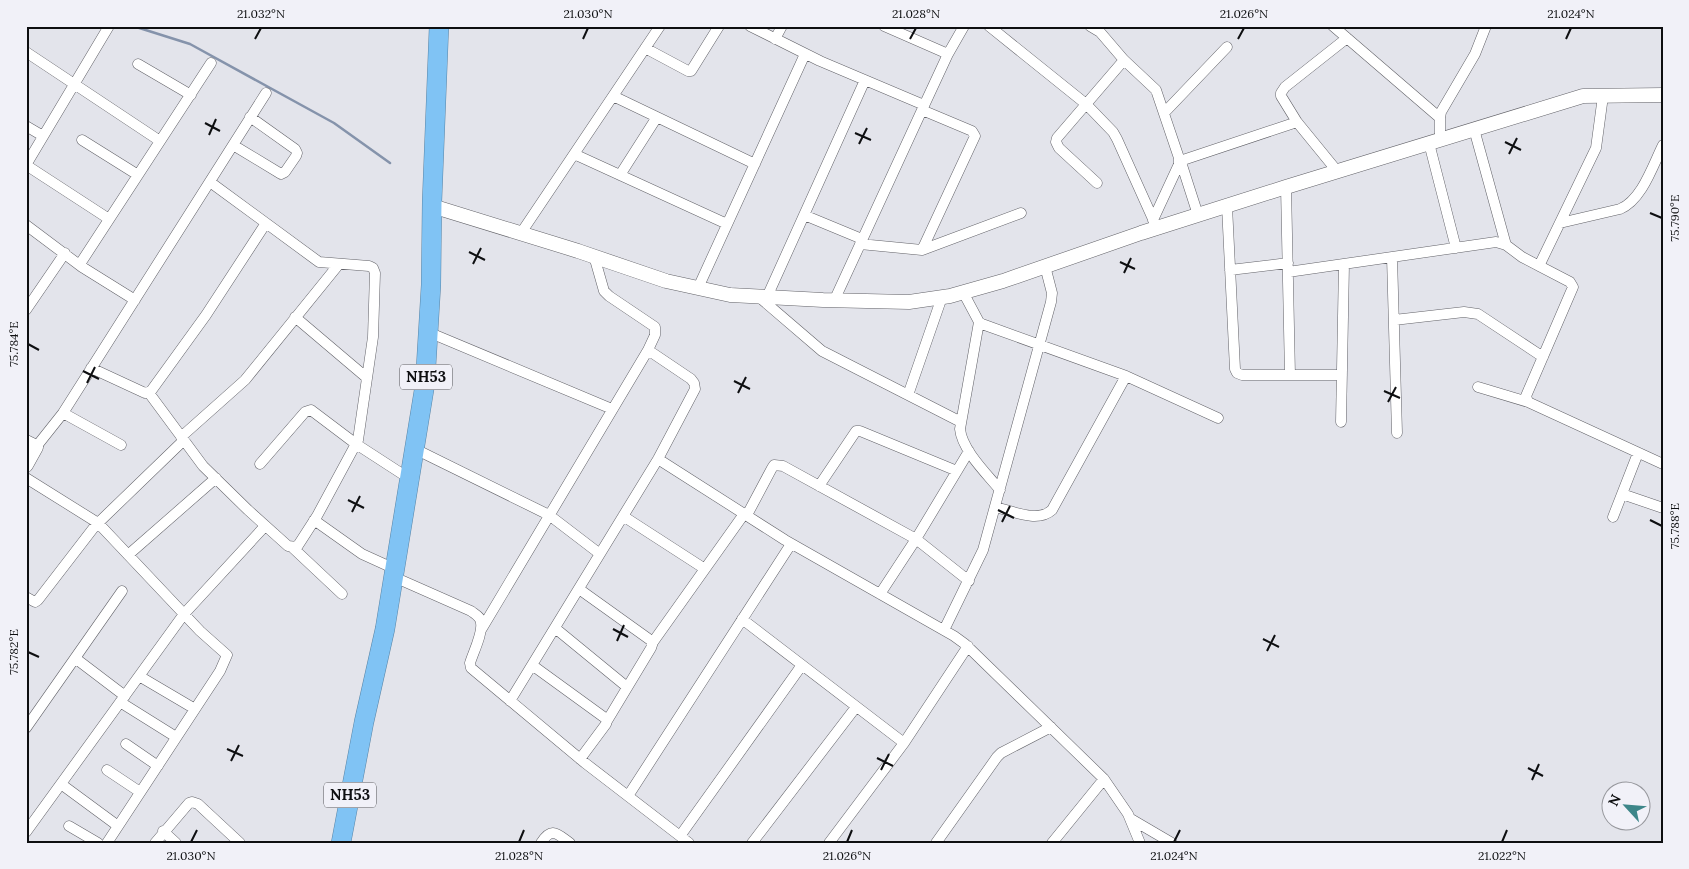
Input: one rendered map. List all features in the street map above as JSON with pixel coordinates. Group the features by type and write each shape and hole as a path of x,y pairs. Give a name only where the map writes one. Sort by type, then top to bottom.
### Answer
{"highway":[{"name":"NH53","path":"341,843 359,746 385,629 426,384 439,26"}],"street":[{"path":"108,26 26,165 109,219"},
{"path":"521,233 660,26"},
{"path":"645,48 691,71 719,26"},
{"path":"750,26 805,54 865,80 972,131 975,139 922,250"},
{"path":"775,39 782,26"},
{"path":"884,26 948,54"},
{"path":"834,301 948,54 964,26"},
{"path":"989,26 1086,104 1113,132 1155,224"},
{"path":"1333,26 1440,118"},
{"path":"1456,248 1435,141 1442,112 1475,54 1486,26"},
{"path":"1093,27 1156,90 1198,215"},
{"path":"1337,171 1297,122 1282,96 1283,90 1347,38"},
{"path":"1164,113 1227,47"},
{"path":"26,52 160,141"},
{"path":"698,288 805,54"},
{"path":"1097,183 1059,148 1056,142 1057,138 1124,60"},
{"path":"80,264 211,63"},
{"path":"138,64 191,95"},
{"path":"763,297 804,215 865,80"},
{"path":"30,452 63,413 266,93"},
{"path":"432,206 594,256 666,281 730,295 834,301 909,302 942,297 1003,281 1155,224 1198,215 1583,96 1663,95"},
{"path":"614,96 755,164"},
{"path":"1539,266 1596,148 1603,96"},
{"path":"233,145 280,174 285,172 296,156 297,153 294,149 250,117"},
{"path":"620,175 658,117"},
{"path":"1180,160 1297,122"},
{"path":"26,126 43,136"},
{"path":"1474,129 1506,245"},
{"path":"82,140 138,175"},
{"path":"1560,223 1627,207 1637,197 1663,145"},
{"path":"574,154 727,224"},
{"path":"1155,224 1180,160"},
{"path":"210,182 319,262 371,266 376,273 373,337 356,444 314,520 297,547 293,548"},
{"path":"1286,187 1290,375"},
{"path":"1227,206 1235,368 1237,373 1242,375 1342,375"},
{"path":"804,215 861,242 922,250 1021,213"},
{"path":"149,393 206,315 266,223"},
{"path":"26,225 80,264 135,300"},
{"path":"1230,270 1344,264 1496,242 1506,245 1522,258 1570,282 1573,287 1526,396 1528,402"},
{"path":"26,310 65,253"},
{"path":"481,630 656,335 655,327 604,291 594,256"},
{"path":"1392,257 1397,433"},
{"path":"26,597 35,602 38,600 96,524 182,438 240,385 339,264"},
{"path":"1341,422 1344,264"},
{"path":"944,630 983,550 1000,490 1052,298 1045,266"},
{"path":"963,292 979,322 986,326 1126,376 1218,418"},
{"path":"763,297 822,351 962,422"},
{"path":"908,395 942,297"},
{"path":"1394,320 1464,312 1478,314 1543,357"},
{"path":"295,318 367,378"},
{"path":"979,322 961,435 969,451 1000,490"},
{"path":"428,332 612,409"},
{"path":"510,701 658,459 695,389 691,379 648,350"},
{"path":"91,368 145,393 149,393 199,461 265,526 288,546 293,548 342,594"},
{"path":"995,507 1032,516 1047,514 1052,510 1126,376"},
{"path":"1478,387 1528,402 1663,464"},
{"path":"260,464 308,410 313,411 356,444 410,479"},
{"path":"63,413 121,445"},
{"path":"819,486 856,431 957,471"},
{"path":"415,449 549,515 600,554"},
{"path":"880,594 916,539 969,451"},
{"path":"1613,517 1638,453"},
{"path":"658,459 791,544 944,630 968,646 1104,779 1131,819 1139,842"},
{"path":"580,759 607,721 653,642 704,569 745,515 774,465 783,466 916,539 969,581"},
{"path":"26,478 96,524 128,555 182,617 227,654 227,659 220,671 107,843"},
{"path":"128,555 216,478"},
{"path":"1622,494 1663,508"},
{"path":"623,516 704,569"},
{"path":"314,520 362,554 394,573 478,616 482,623 470,663 471,668 580,759 689,843"},
{"path":"26,832 182,617 265,526"},
{"path":"628,796 791,544"},
{"path":"579,589 653,642"},
{"path":"26,728 122,591"},
{"path":"742,619 904,743"},
{"path":"555,628 627,687"},
{"path":"829,843 904,743 968,646"},
{"path":"75,658 122,699 176,737"},
{"path":"532,665 607,721"},
{"path":"680,836 802,665"},
{"path":"139,676 195,709"},
{"path":"752,843 856,706"},
{"path":"936,843 997,757 1001,753 1051,727"},
{"path":"126,744 158,766"},
{"path":"107,770 140,792"},
{"path":"1052,843 1104,779"},
{"path":"60,784 118,826"},
{"path":"155,843 163,831 192,802 198,804 238,842"},
{"path":"1131,819 1172,843"},
{"path":"69,826 98,843"},
{"path":"163,831 176,843"},
{"path":"541,843 546,835 552,832 570,843"}],"waterway":[{"path":"133,26 190,44 334,123 390,163"}]}
